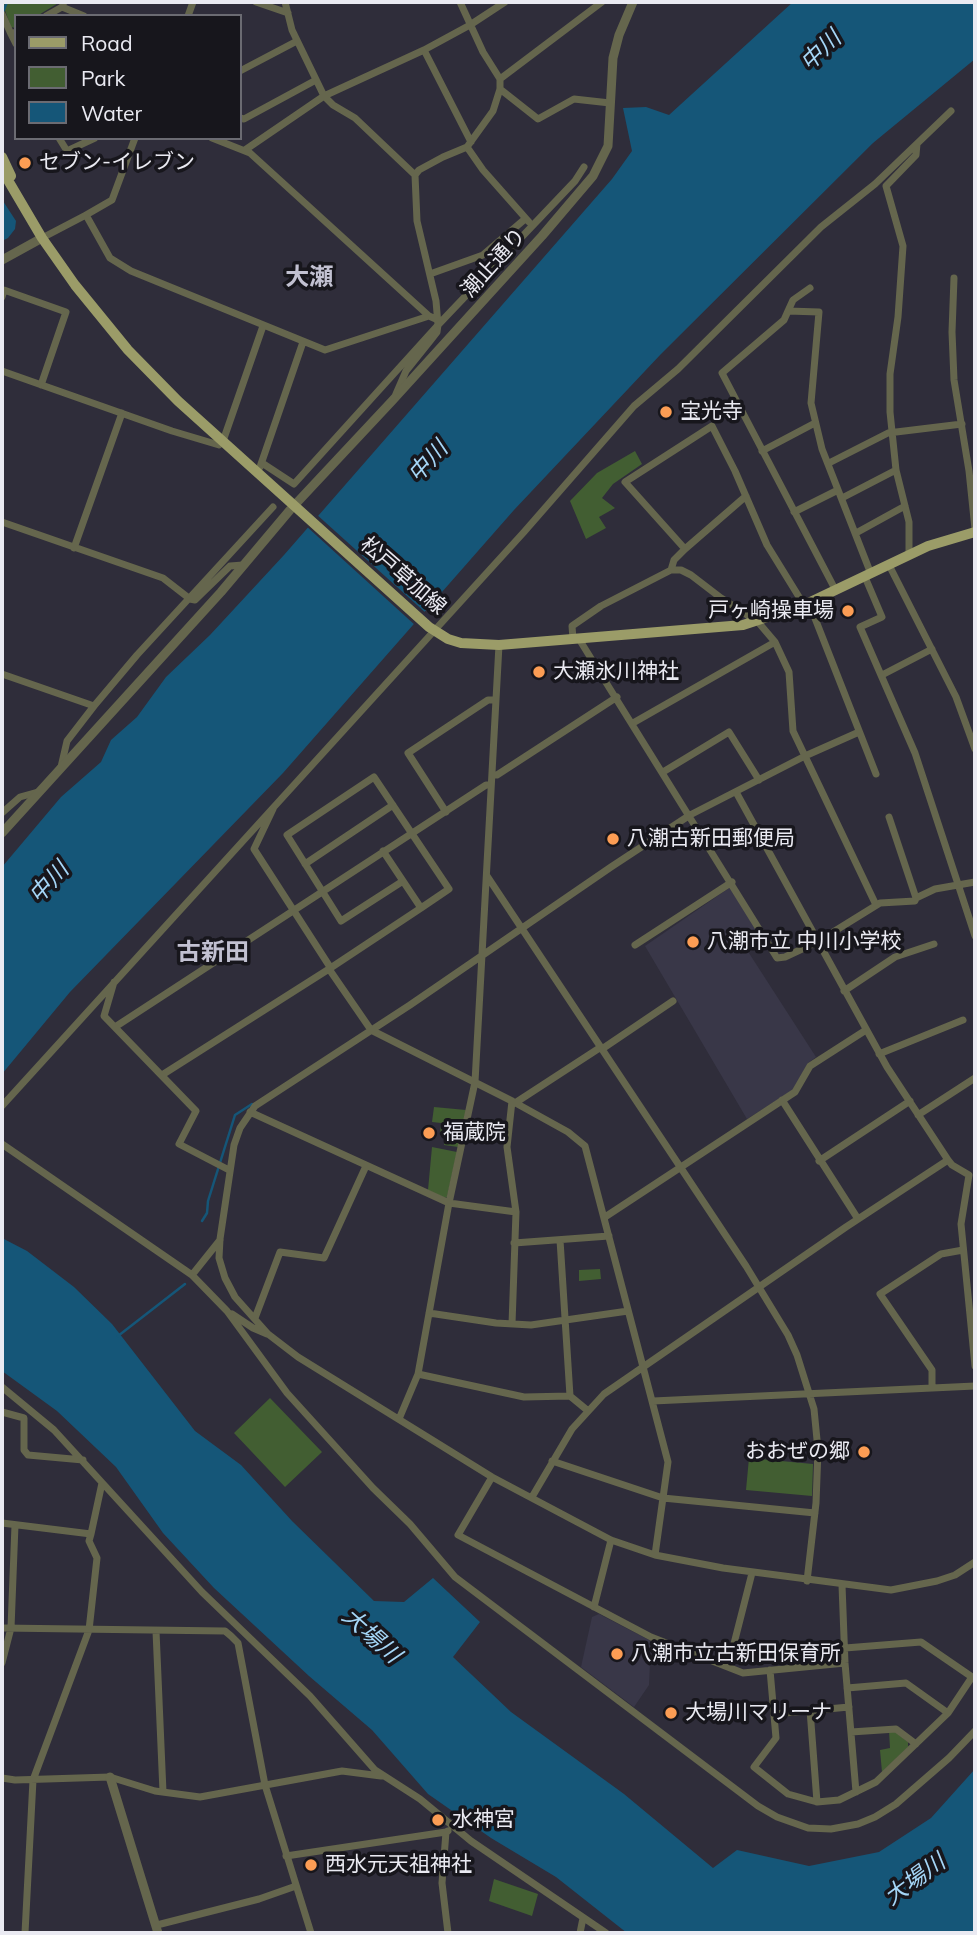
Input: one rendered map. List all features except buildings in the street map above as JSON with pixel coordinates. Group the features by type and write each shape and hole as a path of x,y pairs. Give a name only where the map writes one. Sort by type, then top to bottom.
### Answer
{"main road":[{"name":"松戸草加線","path":"2,157 42,238"},
{"name":"松戸草加線","path":"2,170 42,238 75,285 128,350 178,401 223,441 260,468 298,509 432,629 448,639 461,643 499,645 709,629 758,622 807,604 942,540 975,531"}],"street":[{"path":"256,2 288,13"},
{"path":"285,2 297,41 324,96 355,118 415,175"},
{"path":"392,401 405,371 437,331 438,322 417,221 415,175 419,170 469,145 493,111 500,89 500,79 483,52 460,2"},
{"path":"245,150 324,96 424,50 505,2"},
{"path":"500,79 602,2"},
{"name":"潮止通り","path":"2,833 243,565 298,509 593,176 608,146 613,58 633,2"},
{"path":"63,5 80,14"},
{"path":"3,17 13,33"},
{"path":"242,70 297,41"},
{"path":"424,50 483,170 533,225"},
{"path":"242,118 316,80"},
{"path":"500,89 538,119 574,99 610,103"},
{"path":"2,1106 634,406 678,369 821,227 875,184 951,111"},
{"path":"60,140 67,151 90,140"},
{"path":"2,260 112,200 134,140"},
{"path":"218,140 245,150 438,322"},
{"path":"909,555 909,522 896,470 891,433 890,374 898,317 903,246 886,186 916,155 917,144"},
{"path":"303,342 260,468 294,484 438,322 575,181 584,167"},
{"path":"86,215 113,261 131,271 325,350 429,316"},
{"path":"430,274 483,255 526,219"},
{"path":"954,278 954,380 975,531"},
{"path":"810,288 793,300 784,320 722,373 836,591"},
{"path":"2,297 4,290 66,312 41,385"},
{"path":"788,311 819,312 811,403 815,423 856,533 882,617 860,627 915,753 975,936"},
{"path":"2,371 219,445 223,441 263,326"},
{"path":"74,548 122,413"},
{"path":"762,451 815,423"},
{"path":"829,463 891,433 962,424"},
{"path":"685,548 625,482 712,426 767,545 807,604 876,774"},
{"path":"842,498 896,470"},
{"path":"794,512 838,489"},
{"path":"671,570 674,560 685,548 746,496"},
{"path":"856,533 905,506"},
{"path":"61,768 67,741 94,706 272,507"},
{"path":"2,522 163,578 195,600 230,566 243,565"},
{"path":"889,565 956,697 975,749"},
{"path":"876,905 793,731 789,672 775,642 758,622 691,575 681,570 671,570 601,606 572,626 576,639 617,697 777,958 817,942 876,905 915,901 935,888 975,882"},
{"path":"633,723 775,642"},
{"path":"398,1419 418,1374 449,1203 475,1082 499,645"},
{"path":"882,675 932,649"},
{"path":"2,674 94,706"},
{"path":"492,775 497,775 617,697"},
{"path":"446,812 408,753 488,700 496,700"},
{"path":"663,772 729,732 760,780"},
{"path":"859,732 805,756 690,815 255,1106 237,1136 229,1170 220,1239 222,1269 230,1289 268,1334 314,1368 492,1477 611,1540 655,1555 752,1573 891,1590 911,1588 955,1575 975,1562"},
{"path":"162,1075 449,889 374,777 287,835 341,921 403,881"},
{"path":"115,1027 486,785 491,785"},
{"path":"2,813 20,797 38,792"},
{"path":"736,792 879,1054 948,1160 969,1175 961,1224 975,1366"},
{"path":"305,864 393,805"},
{"path":"275,806 254,849 371,1030 513,1102 568,1132 585,1146 668,1462 655,1555"},
{"path":"889,817 916,898"},
{"path":"383,852 421,908"},
{"path":"487,876 681,1168 788,1335 811,1395 818,1450 815,1513 807,1581"},
{"path":"635,945 732,882"},
{"path":"844,991 895,957 934,944"},
{"path":"114,981 104,1016 196,1111 179,1144 229,1170"},
{"path":"513,1102 673,1001"},
{"path":"879,1054 963,1020"},
{"path":"605,1217 795,1092 810,1066 866,1030"},
{"path":"918,1115 975,1078"},
{"path":"782,1100 858,1219"},
{"path":"819,1161 910,1101"},
{"path":"512,1324 516,1212 507,1147 513,1102"},
{"path":"250,1112 449,1203 516,1212"},
{"path":"2,1144 192,1275 227,1311 287,1393 373,1488 410,1524 455,1577 758,1806 777,1817 808,1828 831,1829 858,1824 875,1817 914,1789 975,1731"},
{"path":"532,1497 552,1461 587,1410 604,1394 948,1160"},
{"path":"255,1318 280,1252 324,1258 366,1166"},
{"path":"514,1243 609,1236"},
{"path":"192,1275 220,1239"},
{"path":"560,1240 570,1396"},
{"path":"932,1388 932,1370 880,1294 941,1254 963,1250"},
{"path":"227,1311 253,1328 268,1334"},
{"path":"429,1312 531,1325 628,1311"},
{"path":"418,1374 524,1396 570,1396 587,1410"},
{"path":"653,1401 975,1386"},
{"path":"2,1387 44,1420 194,1584 310,1696 382,1776 420,1799 449,1830 606,1933"},
{"path":"2,1412 24,1418 24,1450 28,1455 83,1460"},
{"path":"552,1461 663,1498 815,1513"},
{"path":"492,1477 458,1535 594,1607 652,1637 743,1673 845,1663"},
{"path":"24,1933 33,1780 89,1630 97,1558 89,1541 102,1483"},
{"path":"2,1523 90,1534"},
{"path":"2,1663 11,1628 15,1525"},
{"path":"594,1607 611,1540"},
{"path":"728,1667 752,1573"},
{"path":"842,1585 845,1663 856,1792"},
{"path":"2,1628 225,1632 238,1643 265,1785 310,1933"},
{"path":"156,1631 163,1792"},
{"path":"770,1670 776,1738 754,1767 788,1794 817,1802 839,1800 876,1782 948,1713 972,1677 921,1642 845,1648"},
{"path":"847,1688 906,1683 948,1713"},
{"path":"774,1714 849,1707"},
{"path":"810,1710 817,1802"},
{"path":"851,1732 896,1729 916,1744"},
{"path":"2,1778 33,1780 110,1777 163,1792 200,1797 342,1771 382,1776"},
{"path":"110,1777 156,1930 296,1886"},
{"path":"286,1856 449,1830"},
{"path":"448,1933 442,1883 449,1830"},
{"path":"580,1933 583,1918"}],"shaded area":[{"path":"732,886 761,940 747,950 816,1057 808,1063 793,1090 747,1119 645,946"},
{"name":"八潮市立古新田保育所","path":"599,1614 651,1641 649,1685 634,1707 581,1667 592,1617"}],"green space":[{"path":"2,2 60,2 40,14 14,14 14,28 11,27"},
{"path":"635,451 642,464 613,484 602,498 615,508 599,517 606,528 586,539 570,501 597,473"},
{"path":"434,1107 466,1110 458,1147 444,1145 445,1137 440,1135 441,1123 432,1122"},
{"path":"432,1147 457,1152 445,1198 428,1190"},
{"path":"600,1269 601,1279 579,1281 579,1270"},
{"path":"270,1398 322,1452 285,1487 234,1433"},
{"path":"749,1458 813,1464 812,1496 746,1490"},
{"path":"889,1731 894,1731 908,1742 908,1747 882,1772 880,1750 890,1748"},
{"path":"494,1879 538,1894 532,1916 489,1901"}],"water":[{"name":"中川","path":"793,2 975,2 975,59 873,143 661,354 514,510 283,773 70,992 2,1074 2,867 61,797 101,762 111,740 137,717 166,677 210,635 284,555 612,179 632,151 623,108 646,107 669,115"},
{"path":"3,201 16,221 15,229 2,241"},
{"name":"大場川","path":"2,1238 27,1251 74,1287 112,1324 195,1431 241,1465 292,1521 374,1601 404,1602 433,1578 480,1622 453,1657 511,1712 624,1794 713,1868 737,1850 809,1866 879,1852 931,1818 975,1769 975,1933 627,1933 556,1877 491,1838 428,1794 372,1730 214,1588 163,1533 116,1467 57,1411 2,1371"}],"pier":[{"path":"315,513 427,614 416,626 305,525"}],"waterway":[{"path":"3,12 7,2"},
{"path":"202,1221 207,1213 208,1201 235,1115 252,1104"},
{"path":"118,1336 185,1284"}],"place":[{"name":"セブン-イレブン","path":"25,163"},
{"name":"宝光寺","path":"666,412"},
{"name":"戸ヶ崎操車場","path":"848,611"},
{"name":"大瀬氷川神社","path":"539,672"},
{"name":"八潮古新田郵便局","path":"613,839"},
{"name":"八潮市立 中川小学校","path":"693,942"},
{"name":"福蔵院","path":"429,1133"},
{"name":"おおぜの郷","path":"864,1452"},
{"name":"八潮市立古新田保育所","path":"617,1654"},
{"name":"大場川マリーナ","path":"671,1713"},
{"name":"水神宮","path":"438,1820"},
{"name":"西水元天祖神社","path":"311,1865"}],"district":[{"name":"大瀬","path":"309,278"},
{"name":"古新田","path":"213,953"}]}
